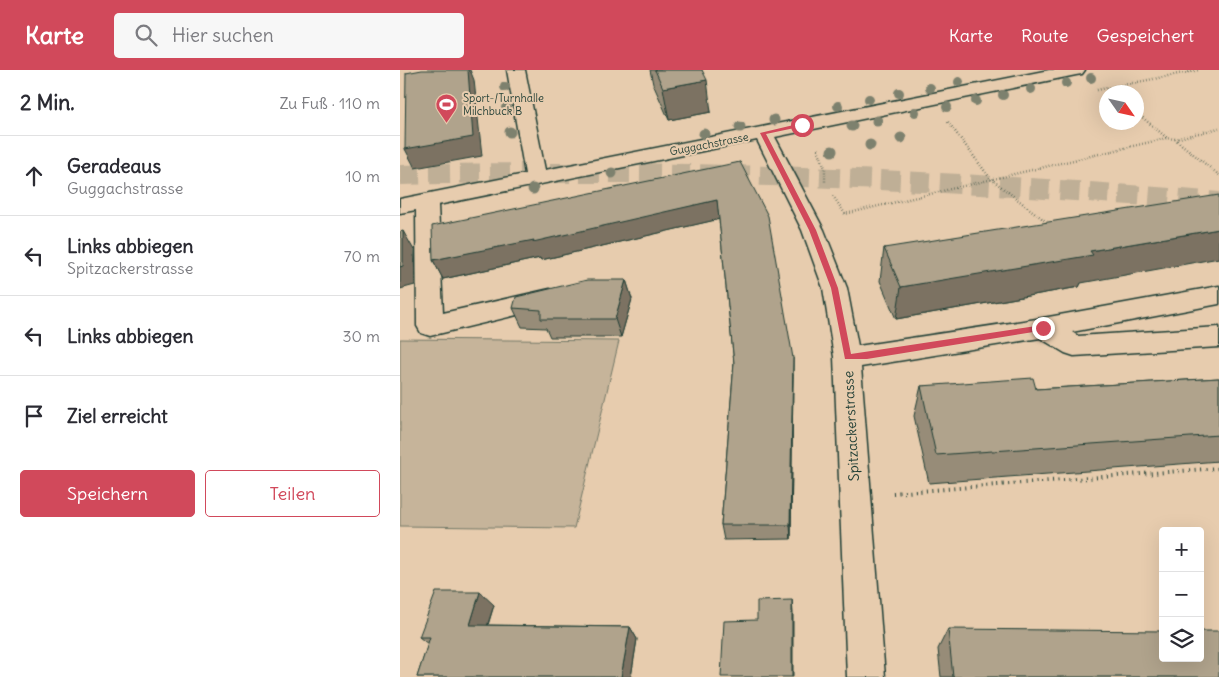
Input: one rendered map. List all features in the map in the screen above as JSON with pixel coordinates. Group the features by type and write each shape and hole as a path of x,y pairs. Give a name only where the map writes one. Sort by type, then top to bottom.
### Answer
{"street":[{"path":"516,70 536,179"},
{"name":"Guggachstrasse","path":"400,206 1076,70"},
{"name":"Spitzackerstrasse","path":"763,133 813,230 834,288 848,357 866,677"},
{"path":"427,200 430,326 574,292"},
{"path":"848,357 867,356 1043,328 1219,294"},
{"path":"1043,328 1074,346 1219,337"}],"path":[{"path":"1144,119 1167,138"},
{"path":"946,120 990,178 1050,225"},
{"path":"832,194 845,214 990,178 1219,128"},
{"path":"1175,139 1219,175"},
{"path":"818,148 825,168 824,180 828,187"},
{"path":"892,493 1219,468"}],"shaded area":[{"path":"400,339 619,341 574,528 400,526"}],"building":[{"name":"Sport-/Turnhalle Milchbuck B","path":"422,70 468,70 473,137 405,149 406,73"},
{"path":"655,70 702,70 707,80 663,88"},
{"path":"740,162 768,216 793,358 790,525 721,525 734,363 717,200 533,242 534,240 433,260 432,226"},
{"path":"1219,195 1219,229 1090,251 1093,255 901,287 884,248"},
{"path":"403,231 403,266 400,267 400,232"},
{"path":"587,280 626,280 615,319 541,319 541,310 513,308 516,297"},
{"path":"1033,378 1036,389 1219,378 1219,435 936,455 921,386"},
{"path":"436,592 480,592 470,625 630,627 621,677 417,677 430,637 419,637"},
{"path":"792,600 792,677 721,677 724,621 757,620 757,601"},
{"path":"948,629 1159,631 1159,662 1204,662 1204,631 1219,631 1219,677 953,677"}],"tunnel":[{"path":"400,175 605,173 810,177 1014,187 1219,202"}],"place":[{"name":"Sport-/Turnhalle Milchbuck B","path":"447,123"}],"route":[{"path":"802,125 763,133 813,230 834,288 848,357 867,356 1043,328"}]}
